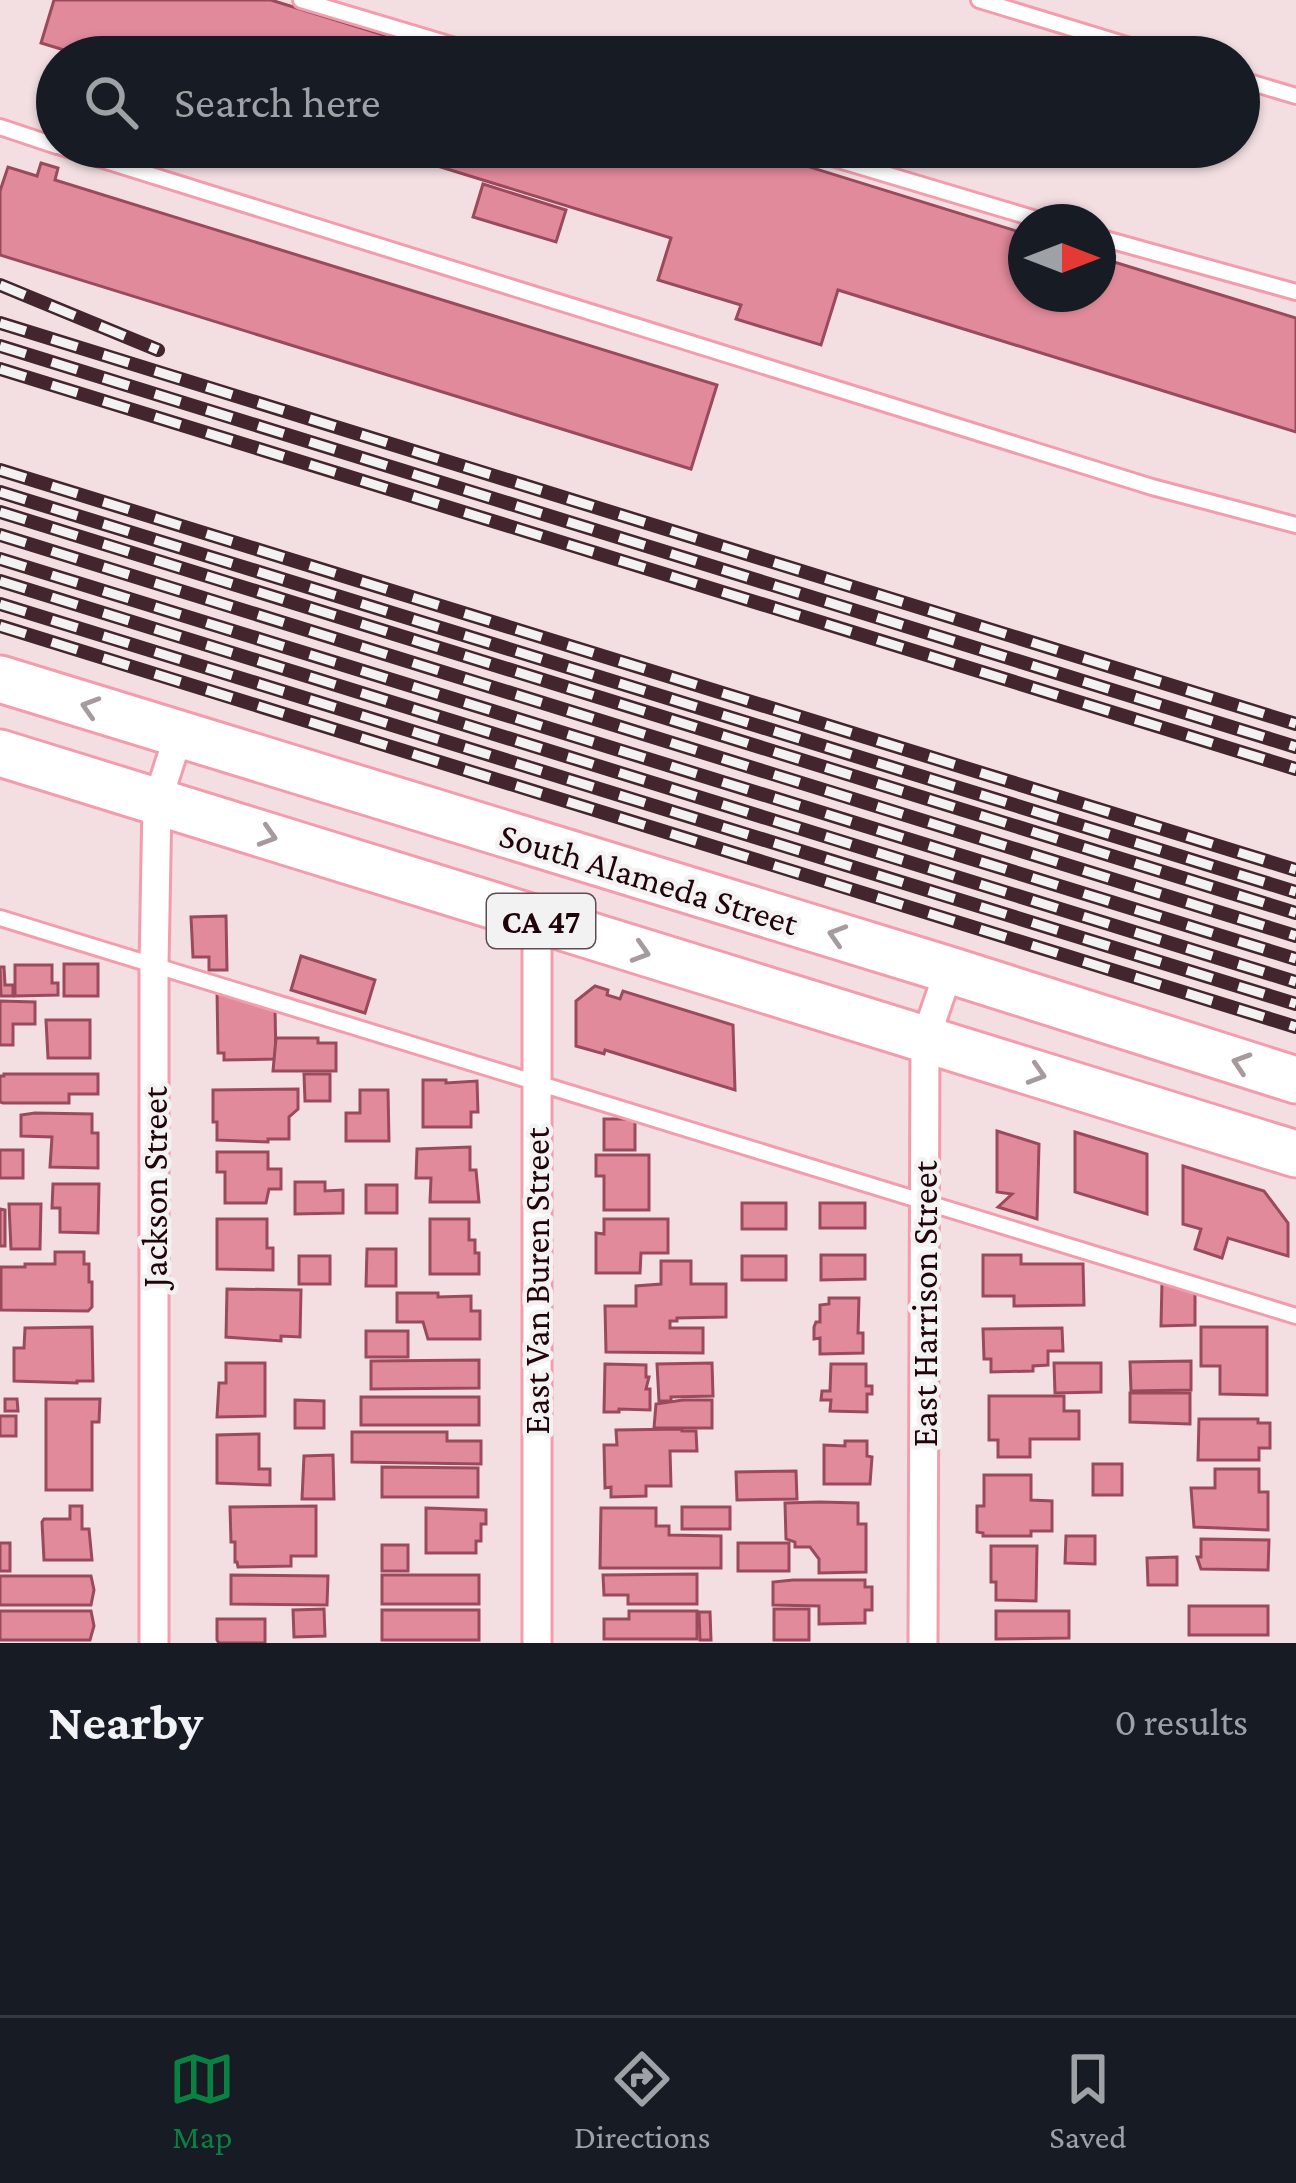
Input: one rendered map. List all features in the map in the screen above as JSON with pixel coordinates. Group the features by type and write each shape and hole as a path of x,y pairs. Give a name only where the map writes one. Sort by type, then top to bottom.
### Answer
{"main road":[{"name":"South Alameda Street","path":"0,679 1296,1080"},
{"name":"South Alameda Street","path":"0,753 1296,1154"}],"street":[{"name":"Jackson Street","path":"154,1643 157,802 179,734"},
{"name":"East Van Buren Street","path":"537,920 537,1643"},
{"name":"East Harrison Street","path":"923,1643 926,1040 949,970"}],"lane":[{"path":"301,0 422,36"},
{"path":"979,0 1097,36"},
{"path":"1260,85 1296,96"},
{"path":"0,127 36,139"},
{"path":"129,168 1151,487 1296,525"},
{"path":"865,168 1008,211"},
{"path":"1116,242 1296,292"},
{"path":"0,917 1296,1316"}],"building":[{"path":"54,0 271,0 387,36 43,36"},
{"path":"8,167 37,176 39,168 58,168 55,180 717,385 691,469 0,255 0,191"},
{"path":"444,168 813,168 1008,228 1008,312 1116,312 1116,263 1296,318 1296,432 838,290 821,345 736,319 741,305 658,280 671,238"},
{"path":"483,184 566,210 556,242 473,217"},
{"path":"226,916 227,970 209,970 209,957 193,957 191,917"},
{"path":"301,956 375,980 365,1013 291,990"},
{"path":"64,964 98,964 98,996 64,996"},
{"path":"15,965 52,965 58,995 15,996"},
{"path":"0,967 4,967 5,985 13,985 13,996 1,996"},
{"path":"595,986 620,999 623,991 733,1025 735,1090 605,1050 604,1054 576,1046 576,1001"},
{"path":"217,990 275,1008 276,1059 224,1060 224,1053 218,1053"},
{"path":"0,1001 35,1002 35,1024 13,1024 13,1045 0,1045"},
{"path":"46,1020 90,1020 90,1058 48,1058"},
{"path":"276,1038 336,1043 336,1071 273,1071"},
{"path":"98,1074 98,1094 69,1094 69,1103 3,1103 0,1076"},
{"path":"304,1074 330,1074 330,1101 305,1101"},
{"path":"423,1080 477,1081 478,1112 471,1112 471,1127 423,1127"},
{"path":"298,1089 298,1109 289,1117 289,1139 217,1140 213,1090"},
{"path":"360,1090 388,1090 389,1141 346,1141 346,1113 360,1113"},
{"path":"92,1114 92,1133 98,1133 98,1168 50,1167 52,1137 21,1136 21,1115"},
{"path":"604,1119 635,1119 635,1150 604,1150"},
{"path":"997,1131 1039,1144 1037,1219 998,1207 1012,1194 997,1192"},
{"path":"1075,1132 1147,1154 1147,1214 1075,1192"},
{"path":"470,1147 470,1170 476,1170 479,1202 430,1202 431,1178 416,1178 417,1149"},
{"path":"0,1150 23,1150 23,1178 0,1178"},
{"path":"217,1152 268,1152 268,1169 281,1169 281,1189 269,1189 266,1203 225,1203 225,1172 217,1172"},
{"path":"596,1155 649,1155 649,1210 604,1210 604,1176 596,1176"},
{"path":"1183,1166 1264,1191 1288,1223 1288,1256 1228,1238 1222,1258 1195,1249 1201,1229 1183,1224"},
{"path":"295,1182 325,1182 325,1191 343,1190 343,1213 295,1214"},
{"path":"53,1184 99,1184 98,1233 60,1232 60,1208 52,1208"},
{"path":"366,1185 397,1185 397,1213 366,1213"},
{"path":"742,1203 786,1203 786,1229 742,1229"},
{"path":"820,1203 865,1203 865,1228 820,1228"},
{"path":"9,1204 41,1204 40,1249 11,1249"},
{"path":"0,1209 5,1210 5,1246 0,1246"},
{"path":"217,1219 267,1219 273,1270 217,1269"},
{"path":"430,1219 469,1219 469,1240 475,1240 475,1253 479,1253 479,1274 430,1274"},
{"path":"604,1219 668,1219 668,1253 641,1253 640,1273 596,1273 596,1233 604,1234"},
{"path":"367,1249 396,1249 396,1286 366,1286"},
{"path":"55,1252 84,1252 92,1307 88,1311 1,1310 1,1267 55,1264"},
{"path":"821,1255 865,1255 865,1279 821,1280"},
{"path":"983,1255 1021,1255 1021,1264 1083,1264 1084,1305 1014,1306 1014,1296 983,1296"},
{"path":"299,1256 330,1256 330,1284 299,1284"},
{"path":"742,1256 786,1256 786,1280 742,1280"},
{"path":"661,1261 691,1261 691,1284 726,1284 726,1317 670,1321 670,1328 703,1328 703,1353 606,1352 605,1306 636,1306 636,1286 661,1284"},
{"path":"1162,1282 1195,1292 1195,1325 1161,1326"},
{"path":"227,1289 301,1290 300,1337 281,1336 281,1341 226,1337"},
{"path":"397,1293 471,1296 471,1311 480,1311 480,1339 428,1339 423,1322 397,1322"},
{"path":"829,1298 859,1298 863,1353 820,1354 814,1327 820,1322 820,1305 829,1304"},
{"path":"92,1327 93,1381 14,1381 14,1348 24,1348 25,1328"},
{"path":"1201,1327 1267,1327 1267,1395 1220,1394 1220,1366 1201,1366"},
{"path":"1062,1328 1063,1351 1048,1351 1048,1365 1033,1366 1033,1371 991,1372 991,1359 984,1359 983,1329"},
{"path":"366,1331 408,1331 408,1357 366,1357"},
{"path":"479,1360 479,1388 371,1389 371,1361"},
{"path":"1191,1361 1191,1390 1131,1391 1130,1362"},
{"path":"226,1363 265,1363 265,1416 217,1417 219,1383 226,1383"},
{"path":"712,1363 713,1396 659,1401 657,1364"},
{"path":"1054,1363 1101,1363 1101,1392 1055,1393"},
{"path":"605,1364 646,1365 650,1410 604,1412"},
{"path":"831,1364 866,1364 866,1386 872,1386 867,1412 830,1411 831,1400 821,1400 822,1391 830,1391"},
{"path":"1130,1393 1190,1393 1190,1424 1130,1422"},
{"path":"989,1396 1064,1396 1064,1411 1079,1411 1079,1439 1030,1439 1030,1457 998,1457 998,1440 989,1440"},
{"path":"361,1397 479,1397 479,1425 361,1425"},
{"path":"5,1399 17,1399 18,1411 5,1411"},
{"path":"46,1399 100,1399 99,1422 92,1422 92,1490 46,1490"},
{"path":"295,1400 324,1401 324,1428 295,1428"},
{"path":"712,1400 712,1428 654,1428 656,1404"},
{"path":"0,1416 16,1416 16,1436 0,1436"},
{"path":"1199,1419 1270,1423 1270,1448 1259,1448 1259,1460 1198,1460"},
{"path":"616,1430 696,1431 697,1451 670,1451 671,1486 646,1486 646,1496 611,1497 611,1487 605,1488 604,1445 617,1445"},
{"path":"352,1432 447,1432 447,1441 481,1441 481,1464 352,1462"},
{"path":"259,1434 259,1469 270,1469 270,1485 217,1483 217,1435"},
{"path":"845,1441 867,1441 867,1456 872,1457 870,1484 824,1484 824,1445 845,1446"},
{"path":"333,1455 334,1499 302,1499 304,1456"},
{"path":"1093,1464 1122,1464 1122,1495 1093,1495"},
{"path":"382,1467 478,1468 478,1497 382,1497"},
{"path":"1215,1469 1259,1469 1259,1492 1268,1492 1268,1530 1194,1527 1191,1488 1215,1488"},
{"path":"796,1471 797,1499 737,1500 736,1472"},
{"path":"984,1475 1031,1475 1031,1500 1052,1501 1052,1531 1031,1531 1031,1536 977,1532 977,1506 984,1506"},
{"path":"785,1503 858,1503 858,1524 866,1524 866,1572 819,1573 819,1559 810,1547 795,1547 795,1542 786,1539"},
{"path":"70,1506 82,1506 82,1529 89,1529 92,1560 44,1560 42,1522 70,1519"},
{"path":"316,1506 316,1556 291,1556 291,1566 238,1567 235,1542 231,1542 230,1507"},
{"path":"682,1507 730,1507 730,1529 682,1529"},
{"path":"426,1508 486,1510 476,1553 426,1553"},
{"path":"601,1508 656,1508 656,1526 669,1526 669,1535 721,1536 721,1568 600,1568"},
{"path":"1066,1536 1095,1536 1095,1564 1065,1563"},
{"path":"1201,1539 1269,1540 1268,1570 1201,1569 1197,1557 1201,1557"},
{"path":"0,1543 10,1543 10,1571 0,1571"},
{"path":"738,1543 789,1543 789,1571 738,1571"},
{"path":"382,1545 408,1545 408,1571 382,1571"},
{"path":"991,1546 1037,1546 1036,1601 996,1600"},
{"path":"1177,1557 1177,1585 1148,1585 1147,1558"},
{"path":"697,1574 697,1604 628,1604 628,1595 604,1595 603,1575"},
{"path":"231,1575 328,1576 327,1605 231,1604"},
{"path":"382,1575 479,1575 479,1604 382,1604"},
{"path":"0,1576 91,1576 91,1605 0,1605"},
{"path":"865,1580 865,1587 872,1587 872,1610 865,1610 865,1623 819,1624 819,1606 773,1605 773,1582"},
{"path":"1189,1606 1268,1606 1268,1635 1189,1635"},
{"path":"324,1609 325,1636 294,1637 293,1610"},
{"path":"774,1609 809,1609 809,1640 774,1640"},
{"path":"382,1610 479,1610 479,1640 382,1640"},
{"path":"0,1611 91,1611 94,1626 90,1640 0,1640"},
{"path":"629,1611 697,1611 697,1639 604,1639 604,1619 629,1619"},
{"path":"996,1611 1069,1611 1069,1638 996,1639"},
{"path":"699,1612 710,1612 711,1640 700,1640"},
{"path":"217,1619 265,1619 265,1643 219,1643"}],"railway":[{"path":"0,285 158,350"},
{"path":"0,323 1296,724"},
{"path":"0,346 1296,747"},
{"path":"0,369 1296,769"},
{"path":"0,470 1296,870"},
{"path":"0,492 1296,892"},
{"path":"0,512 1296,913"},
{"path":"0,535 1296,936"},
{"path":"0,559 1296,959"},
{"path":"0,581 1296,982"},
{"path":"0,604 1296,1004"},
{"path":"0,626 1296,1027"}]}
